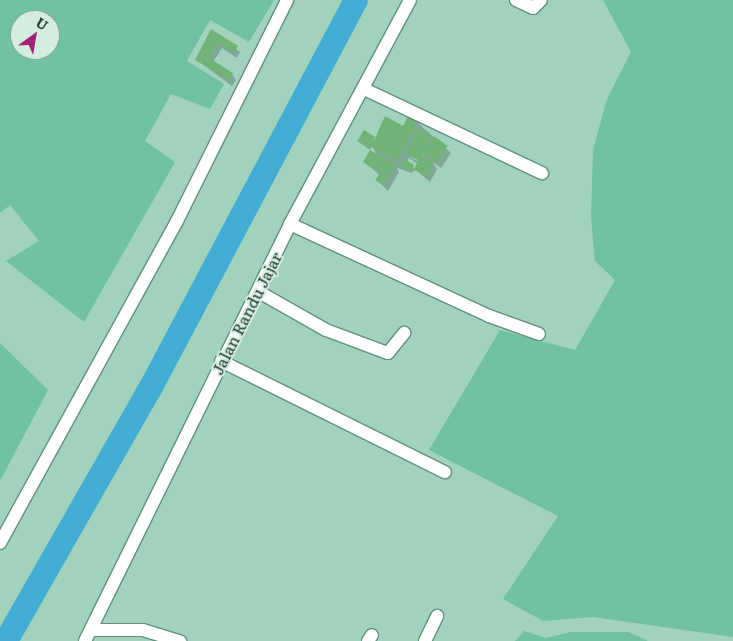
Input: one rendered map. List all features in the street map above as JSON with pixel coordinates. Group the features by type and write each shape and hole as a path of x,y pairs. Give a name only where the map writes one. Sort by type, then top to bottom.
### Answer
{"street":[{"path":"0,543 177,221 288,0"},
{"name":"Jalan Randu Jajar","path":"88,636 220,362 267,296 290,224 373,94 410,0"},
{"path":"516,0 532,8 541,0"},
{"path":"373,94 542,173"},
{"path":"290,224 489,316 539,334"},
{"path":"267,296 326,330 390,353 404,333"},
{"path":"220,362 238,369 445,472"},
{"path":"425,641 437,616"},
{"path":"88,636 143,630 180,641"}],"green space":[{"path":"0,0 274,0 249,42 210,20 187,61 224,84 210,109 171,94 145,141 175,162 84,322 6,261 39,241 10,205 0,213"},
{"path":"603,0 733,0 733,637 593,617 543,621 503,599 558,516 429,450 500,330 575,350 615,280 595,261 591,217 593,150 607,99 631,52"},
{"path":"0,343 48,390 0,481"},
{"path":"524,631 546,638 571,632 629,632 648,641 515,641"}],"building":[{"path":"211,29 238,46 234,52 218,43 209,58 233,73 229,80 195,60"},
{"path":"385,116 403,126 408,116 418,121 397,162 371,147"},
{"path":"418,128 431,135 421,155 434,162 427,176 414,170 418,160 405,154"},
{"path":"364,130 375,137 368,148 357,141"},
{"path":"434,136 448,146 436,162 422,152"},
{"path":"370,150 387,160 380,172 363,162"},
{"path":"404,159 414,165 411,171 400,165"},
{"path":"388,160 396,165 383,185 375,180"}],"waterway":[{"path":"6,641 150,389 356,0"}]}
